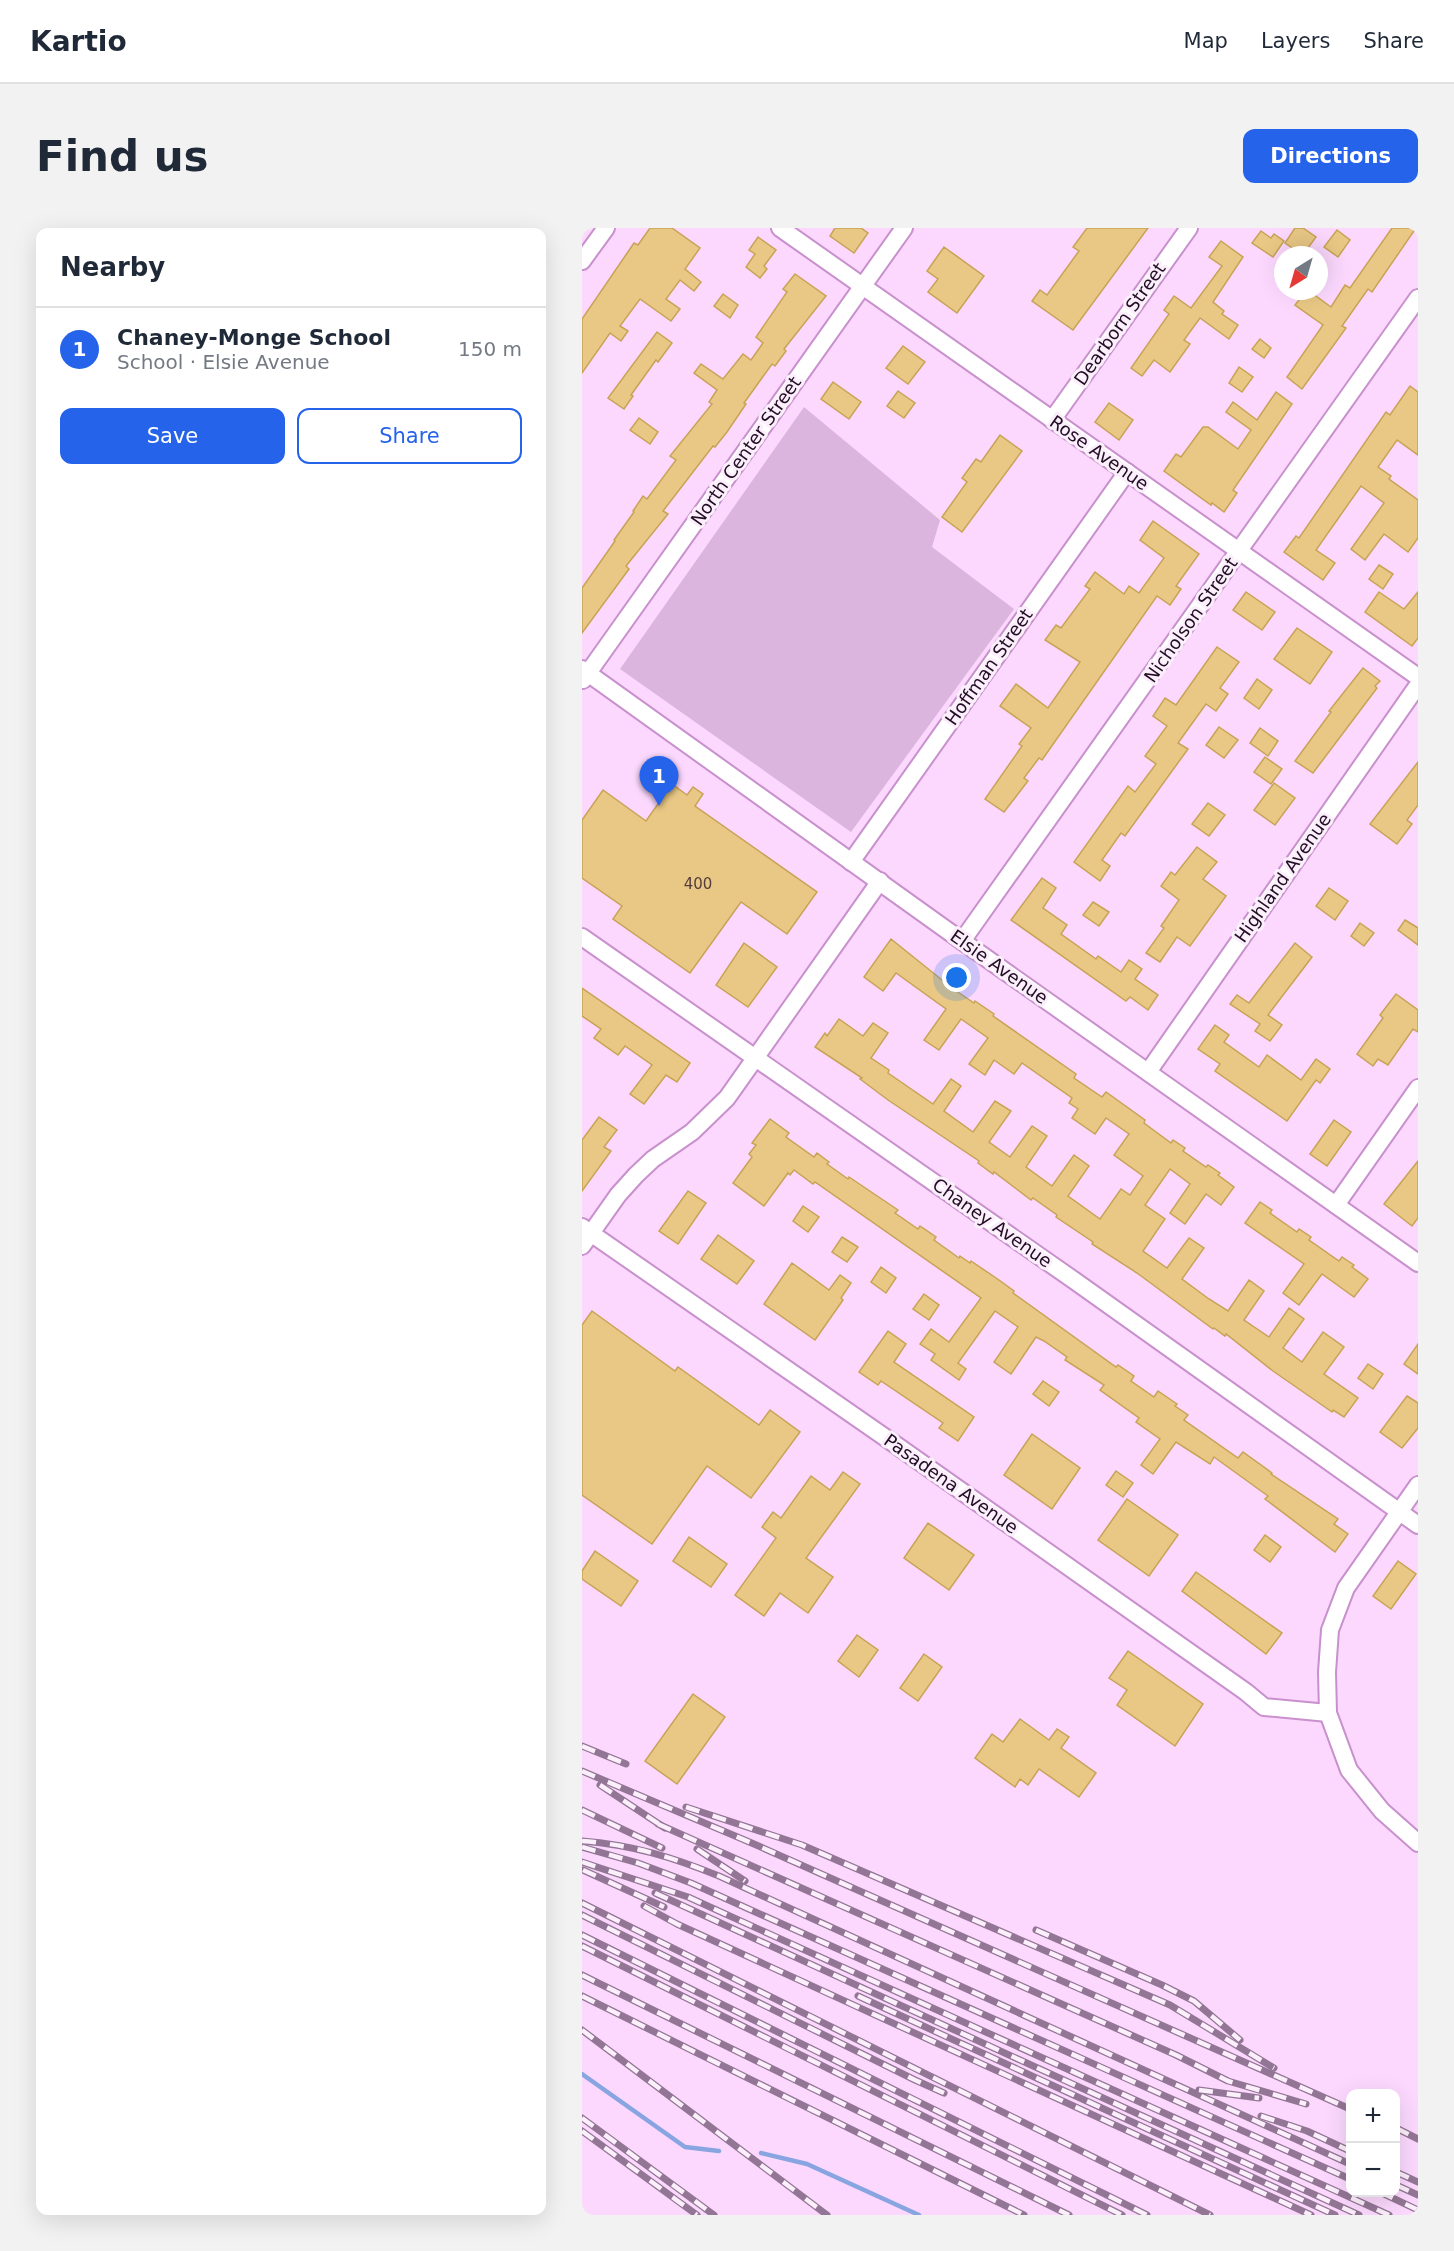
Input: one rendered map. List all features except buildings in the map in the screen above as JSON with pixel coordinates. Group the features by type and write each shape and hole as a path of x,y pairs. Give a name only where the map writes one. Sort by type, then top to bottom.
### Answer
{"street":[{"path":"582,261 606,228"},
{"name":"Rose Avenue","path":"780,228 1418,677"},
{"name":"North Center Street","path":"584,674 904,228"},
{"name":"Dearborn Street","path":"1052,420 1189,228"},
{"name":"Nicholson Street","path":"962,941 1418,298"},
{"name":"Hoffman Street","path":"851,862 1127,472"},
{"name":"Elsie Avenue","path":"584,674 1418,1263"},
{"name":"Highland Avenue","path":"1148,1072 1418,685"},
{"path":"585,1235 636,1175 653,1159 692,1132 727,1098 879,881"},
{"name":"Chaney Avenue","path":"582,937 1084,1287 1418,1525"},
{"path":"1336,1205 1418,1088"},
{"name":"Pasadena Avenue","path":"585,1235 896,1445 1264,1707 1328,1713"},
{"path":"1418,1485 1346,1588 1330,1630 1327,1672 1328,1713 1349,1770 1382,1811 1418,1843"}],"shaded area":[{"path":"804,407 940,520 932,547 1014,609 851,832 620,669"}],"waterway":[{"path":"582,2074 685,2147 719,2151"},
{"path":"761,2153 807,2164 919,2215"}],"railway":[{"path":"582,1746 626,1764"},
{"path":"582,1771 754,1844 1346,2107"},
{"path":"600,1785 665,1828"},
{"path":"686,1807 802,1845 1170,2005 1274,2068"},
{"path":"582,1810 662,1848"},
{"path":"658,1824 1176,2055 1228,2081 1306,2104"},
{"path":"582,1841 618,1845 652,1853 719,1876 1346,2162"},
{"path":"582,1847 638,1863 691,1883 1346,2177"},
{"path":"697,1849 745,1881"},
{"path":"582,1862 688,1897 1389,2215"},
{"path":"583,1870 664,1907"},
{"path":"655,1893 1359,2215"},
{"path":"582,1903 1210,2215"},
{"path":"644,1906 677,1924 1311,2215"},
{"path":"582,1915 944,2093"},
{"path":"1036,1930 1194,2001 1240,2040"},
{"path":"582,1935 1147,2215"},
{"path":"582,1946 1122,2215"},
{"path":"582,1975 1069,2215"},
{"path":"582,1996 1024,2215"},
{"path":"858,1996 1335,2215"},
{"path":"582,2030 827,2215"},
{"path":"1199,2090 1259,2098"},
{"path":"1261,2116 1307,2131 1346,2149"},
{"path":"582,2118 714,2215"},
{"path":"1400,2130 1418,2139"},
{"path":"582,2131 697,2215"},
{"path":"1400,2174 1418,2182"},
{"path":"1400,2187 1418,2195"},
{"path":"1391,2197 1418,2210"}],"place":[{"name":"Chaney-Monge School","path":"659,806"}]}
